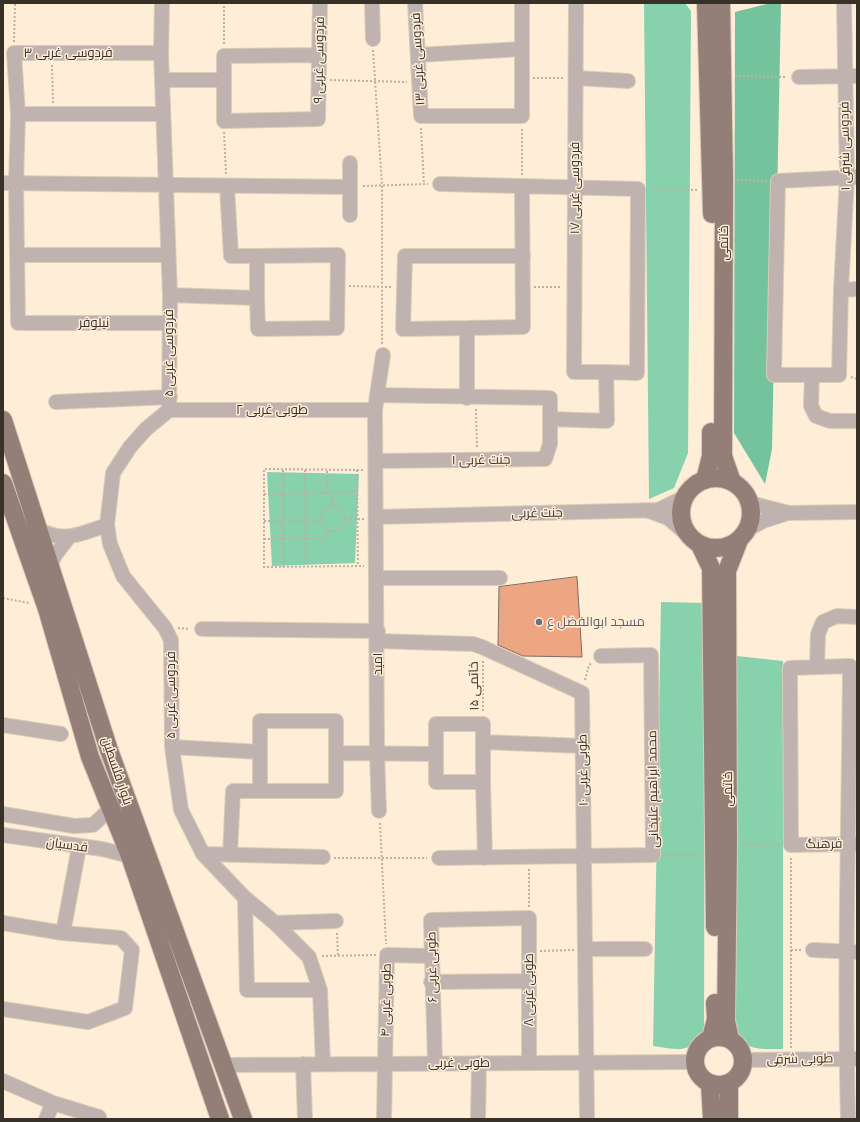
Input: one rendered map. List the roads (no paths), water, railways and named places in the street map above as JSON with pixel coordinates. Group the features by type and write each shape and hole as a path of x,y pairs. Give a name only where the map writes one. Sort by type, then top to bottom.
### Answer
{"main road":[{"name":"خاتمی","path":"706,3 718,185 723,456 732,482"},
{"name":"خاتمی","path":"705,480 711,456 722,76 721,3"},
{"name":"بلوار فلسطین","path":"3,420 109,750 242,1119"},
{"path":"714,478 732,482 746,494 750,503 751,516 743,535 730,546 720,548 710,548 695,541 684,528 681,517 681,507 685,497 693,487 705,480 714,478"},
{"name":"بلوار فلسطین","path":"3,483 47,609 90,756 130,856 220,1119"},
{"name":"خاتمی","path":"730,1039 726,1021 728,844 727,571 743,535"},
{"name":"خاتمی","path":"695,541 711,568 716,1019 711,1038"},
{"path":"90,756 109,750"},
{"path":"724,1037 730,1039 739,1048 743,1060 740,1074 729,1083 723,1085 710,1084 699,1075 694,1062 699,1047 711,1038 724,1037"},
{"path":"729,1083 729,1119"},
{"path":"710,1084 712,1119"}],"street":[{"name":"فردوسی غربی ۵","path":"162,3 161,53 170,296 169,404 134,442 113,473 107,526 110,544 123,576 165,628 171,640 172,747 181,810 203,854 245,898 275,923 309,956 320,990 323,1064"},
{"name":"فردوسی غربی ۹","path":"222,80 224,121 318,119 320,3"},
{"path":"372,3 373,39"},
{"name":"فردوسی غربی ۱۳","path":"415,3 421,116 522,116 522,49"},
{"path":"418,55 522,49 522,3"},
{"name":"فردوسی غربی ۱۷","path":"576,3 574,372 606,372"},
{"name":"فردوسی شرقی ۱","path":"812,376 839,375 841,290 852,177 851,76 844,3"},
{"name":"فردوسی غربی ۳","path":"18,255 9,184 18,114 14,53 161,53"},
{"path":"163,80 222,80 224,56 319,55"},
{"path":"799,77 851,76"},
{"path":"576,78 628,81"},
{"path":"18,114 163,114"},
{"path":"350,163 350,214"},
{"path":"852,177 778,181 774,376 812,376 811,406 816,416 830,421 857,422"},
{"path":"9,184 350,187"},
{"path":"377,395 471,398 550,398 551,419 607,421 606,372 637,373 638,189 575,187 522,188 440,184"},
{"path":"227,187 231,256 338,255 336,328 258,329 257,256"},
{"path":"522,188 523,256 523,327 403,329 405,256 523,256"},
{"path":"18,255 168,255"},
{"name":"نیلوفر","path":"18,255 18,323 169,323"},
{"path":"841,290 857,289"},
{"path":"170,296 257,298"},
{"path":"468,328 471,398"},
{"name":"امید","path":"379,812 377,754 378,636 375,410 383,355"},
{"name":"طوبی غربی ۲","path":"56,402 375,410"},
{"name":"جنت غربی ۱","path":"376,466 478,460 545,459 550,444 551,419"},
{"path":"648,510 658,510 670,506 685,497"},
{"path":"750,503 789,513 857,512"},
{"name":"جنت غربی","path":"376,517 648,510 668,518 695,541"},
{"path":"743,535 763,521 789,513"},
{"path":"39,530 57,537 69,538 107,526"},
{"path":"50,565 56,554 69,538"},
{"path":"377,572 500,578"},
{"path":"848,1119 852,1059 853,844 853,742 850,666 817,666 818,634 823,622 837,616 857,617"},
{"path":"202,629 378,636"},
{"name":"طوبی غربی ۱۰","path":"378,636 473,644 505,657 582,693 587,1119"},
{"name":"محمد ابراهیم علیخانی","path":"439,858 653,855 651,655 602,656"},
{"name":"فرهنگ","path":"817,666 790,668 791,845 853,844"},
{"path":"230,855 233,791 260,791 336,791 336,720 260,721 260,791"},
{"path":"484,782 436,782 436,724 483,724 483,742 484,782 485,858"},
{"path":"3,725 61,734"},
{"path":"483,742 583,746"},
{"path":"172,747 260,752"},
{"path":"336,754 436,754"},
{"name":"قدسیان","path":"3,814 74,826 93,825 111,808"},
{"name":"قدسیان","path":"3,835 130,856"},
{"path":"63,933 78,847"},
{"path":"203,854 322,858"},
{"path":"245,898 247,990 320,990"},
{"name":"طوبی غربی ۸","path":"529,918 529,1063"},
{"name":"طوبی غربی ۶","path":"435,1063 430,920 529,918"},
{"path":"275,923 336,921"},
{"path":"3,923 63,933 121,938 132,950 125,1008 88,1022 3,1009"},
{"path":"585,949 645,949"},
{"path":"813,950 852,952"},
{"name":"طوبی غربی ۴","path":"384,1119 387,955 431,956"},
{"path":"431,982 529,981"},
{"name":"طوبی شرقی","path":"743,1060 852,1059"},
{"name":"طوبی غربی","path":"223,1065 694,1062"},
{"path":"478,1119 479,1063"},
{"path":"303,1064 305,1119"},
{"path":"3,1081 53,1102 99,1117"},
{"path":"46,1119 53,1102"}],"place":[{"name":"مسجد ابوالفضل ع","path":"539,622"}]}
